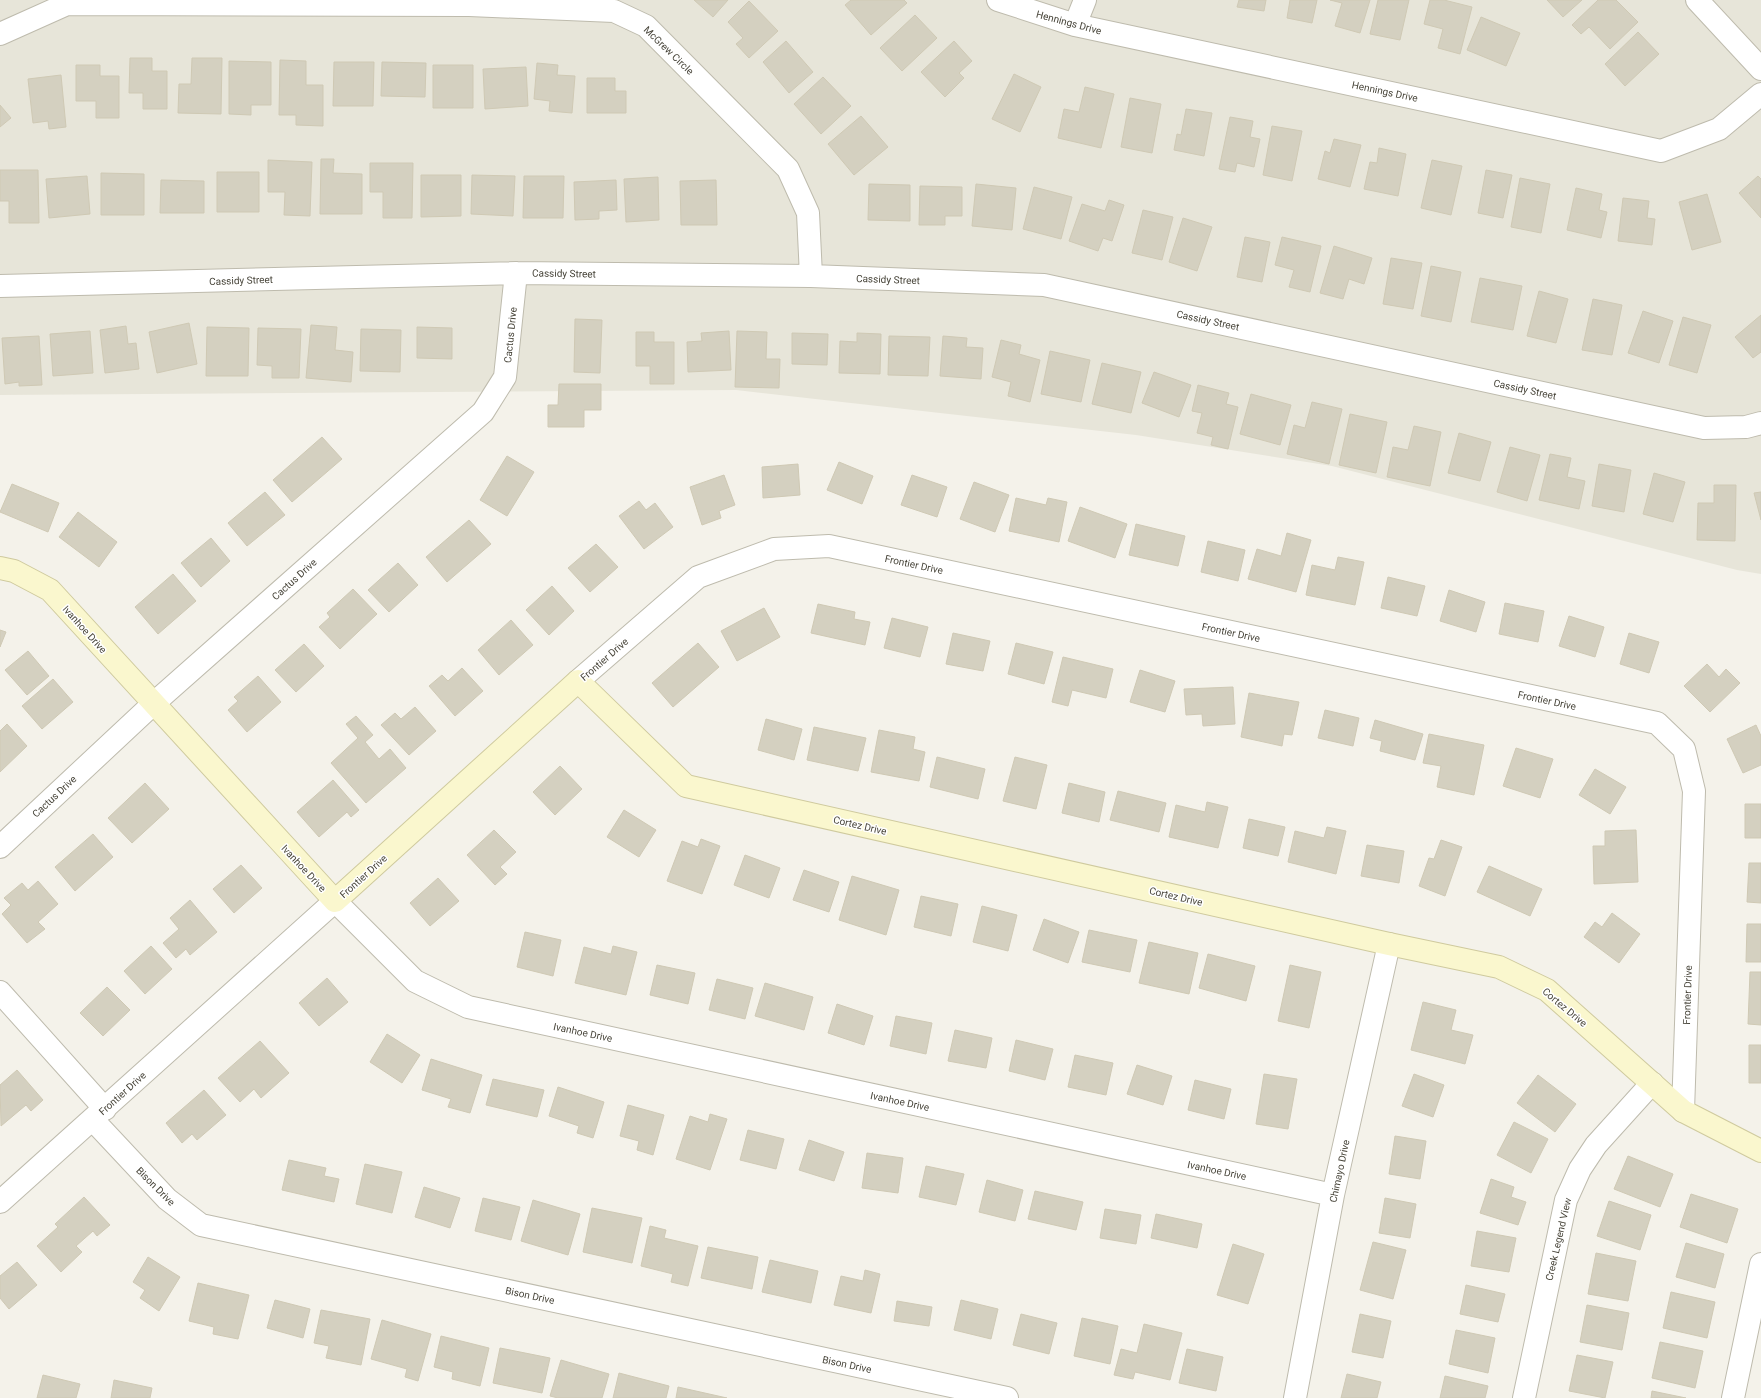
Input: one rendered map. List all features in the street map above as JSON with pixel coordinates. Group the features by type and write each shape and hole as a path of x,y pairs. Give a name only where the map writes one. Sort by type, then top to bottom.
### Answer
{"street":[{"name":"Hennings Drive","path":"998,0 1075,25 1661,151 1719,129 1761,94"},
{"path":"1075,25 1085,0"},
{"path":"1697,0 1761,69"},
{"name":"McGrew Circle","path":"0,34 67,2 469,2 614,11 646,26 788,169 808,213 811,276"},
{"name":"Cassidy Street","path":"0,286 516,273 811,276 1044,285 1704,428 1746,427 1761,423"},
{"name":"Cactus Drive","path":"0,847 153,704 483,412 505,377 516,273"},
{"name":"Frontier Drive","path":"0,1202 578,682 698,577 774,548 829,546 1657,724 1684,749 1694,791 1683,1111"},
{"name":"Ivanhoe Drive","path":"0,568 14,571 50,590 335,901 415,981 468,1007 1333,1195"},
{"name":"Cortez Drive","path":"578,682 686,786 1389,944 1499,967 1547,990 1683,1111 1761,1151"},
{"name":"Chimayo Drive","path":"1295,1398 1333,1195 1389,944"},
{"name":"Bison Drive","path":"0,992 167,1199 201,1225 1007,1398"},
{"name":"Creek Legend View","path":"1524,1398 1566,1200 1580,1169 1596,1145 1652,1083"},
{"path":"1733,1398 1761,1264"}],"shaded area":[{"path":"0,0 1761,0 1761,574 1737,570 1332,466 1136,435 736,390 0,395"}],"building":[{"path":"694,0 728,0 713,17"},
{"path":"851,0 904,0 907,3 871,35 845,5"},
{"path":"1239,0 1266,0 1264,11 1237,7"},
{"path":"1290,0 1317,0 1312,23 1287,18"},
{"path":"1330,0 1370,0 1360,33 1335,26 1342,3"},
{"path":"1378,0 1409,0 1400,40 1370,34"},
{"path":"1430,0 1444,0 1472,7 1460,54 1438,48 1443,29 1424,24"},
{"path":"1547,0 1582,0 1563,17"},
{"path":"1598,0 1616,0 1638,22 1610,49 1589,27 1581,34 1572,25"},
{"path":"749,1 778,31 749,58 736,44 743,38 728,22"},
{"path":"915,15 937,38 902,71 880,48"},
{"path":"1481,17 1520,33 1506,66 1467,50"},
{"path":"1638,32 1659,54 1625,86 1605,64"},
{"path":"786,41 813,72 789,93 763,62"},
{"path":"954,41 972,61 959,73 964,78 945,97 921,72"},
{"path":"130,58 152,58 152,71 167,71 167,109 143,109 143,93 129,93"},
{"path":"192,58 222,58 221,114 178,113 179,84 191,84"},
{"path":"280,60 306,61 306,85 323,85 323,126 296,125 296,115 279,115"},
{"path":"229,61 271,62 271,105 251,105 251,115 229,114"},
{"path":"334,62 374,62 373,106 333,106"},
{"path":"382,62 426,63 425,97 381,96"},
{"path":"537,63 558,65 557,75 575,76 572,113 549,111 550,101 534,99"},
{"path":"76,65 100,65 100,76 119,76 119,118 96,118 96,101 76,101"},
{"path":"433,65 473,65 473,108 433,108"},
{"path":"526,67 528,106 485,109 483,69"},
{"path":"1014,74 1041,87 1020,132 992,119"},
{"path":"61,75 66,127 49,129 48,121 33,123 28,79"},
{"path":"823,77 851,106 821,134 794,104"},
{"path":"587,78 615,78 615,91 626,91 626,113 587,113"},
{"path":"1085,87 1114,94 1101,148 1058,138 1064,109 1079,112"},
{"path":"1130,98 1161,104 1152,153 1121,147"},
{"path":"0,105 11,118 0,127"},
{"path":"1186,109 1212,113 1204,156 1174,150 1177,134 1181,135"},
{"path":"861,116 888,147 854,175 828,144"},
{"path":"1230,117 1253,121 1250,137 1260,139 1254,167 1237,163 1235,172 1219,169"},
{"path":"1272,126 1302,131 1292,181 1263,175"},
{"path":"1334,139 1361,145 1350,187 1318,179 1325,151 1330,153"},
{"path":"1379,148 1406,154 1398,196 1364,189 1370,162 1377,163"},
{"path":"321,159 334,159 333,173 362,174 362,214 320,214"},
{"path":"268,160 312,162 310,216 284,215 285,192 268,192"},
{"path":"1432,160 1462,166 1451,215 1421,208"},
{"path":"370,163 413,163 412,218 383,218 383,192 370,192"},
{"path":"0,170 38,170 39,223 9,223 9,201 0,201"},
{"path":"1486,170 1512,175 1503,218 1478,213"},
{"path":"217,172 259,172 259,212 217,212"},
{"path":"101,173 144,174 144,215 101,215"},
{"path":"421,175 461,175 461,216 421,217"},
{"path":"472,175 515,176 513,216 471,214"},
{"path":"87,176 90,214 49,218 46,179"},
{"path":"524,176 564,176 563,218 523,218"},
{"path":"1758,176 1761,179 1761,218 1739,193"},
{"path":"658,177 659,220 626,222 624,179"},
{"path":"1520,178 1550,184 1541,233 1511,227"},
{"path":"161,180 204,181 204,213 160,213"},
{"path":"616,180 617,210 599,211 599,219 575,220 574,182"},
{"path":"716,180 717,225 681,225 680,181"},
{"path":"869,184 910,185 910,221 868,220"},
{"path":"976,184 1016,188 1012,230 972,226"},
{"path":"920,186 962,187 962,216 945,216 945,225 919,225"},
{"path":"1034,187 1072,197 1061,239 1023,229"},
{"path":"1576,188 1602,194 1599,210 1607,212 1601,238 1567,230"},
{"path":"1707,194 1721,242 1692,250 1679,202"},
{"path":"1623,198 1649,201 1647,218 1655,219 1652,245 1618,241"},
{"path":"1109,200 1124,205 1112,241 1103,238 1098,251 1069,241 1082,204 1105,211"},
{"path":"1143,210 1173,217 1162,260 1132,253"},
{"path":"1183,218 1212,227 1197,271 1169,262"},
{"path":"1245,237 1270,242 1262,282 1237,277"},
{"path":"1282,237 1321,246 1310,292 1289,287 1294,270 1275,265"},
{"path":"1334,246 1372,258 1364,284 1349,279 1343,299 1320,293"},
{"path":"1391,258 1422,263 1413,309 1383,304"},
{"path":"1431,266 1461,272 1451,322 1421,316"},
{"path":"1480,278 1522,286 1513,330 1471,322"},
{"path":"1539,291 1568,299 1556,343 1527,336"},
{"path":"1593,299 1622,305 1612,355 1582,350"},
{"path":"1643,311 1673,321 1659,363 1628,353"},
{"path":"1761,315 1761,352 1753,358 1735,337"},
{"path":"1683,317 1711,325 1697,373 1669,365"},
{"path":"575,319 602,320 600,373 574,372"},
{"path":"189,323 197,364 157,373 149,332"},
{"path":"311,325 337,327 335,350 353,352 351,382 306,378"},
{"path":"126,326 128,344 136,343 139,369 105,373 100,330"},
{"path":"207,327 249,328 248,376 206,376"},
{"path":"417,327 452,328 452,359 417,358"},
{"path":"258,328 301,329 299,378 272,378 272,366 257,365"},
{"path":"361,329 401,330 400,372 360,371"},
{"path":"90,331 93,373 53,376 50,334"},
{"path":"729,331 731,370 688,372 687,342 702,341 701,333"},
{"path":"737,331 767,332 766,359 780,359 779,388 735,387"},
{"path":"636,332 654,332 654,342 674,342 674,384 650,384 650,366 636,366"},
{"path":"792,333 828,334 827,365 792,364"},
{"path":"857,333 881,334 880,374 839,373 840,341 857,342"},
{"path":"39,336 42,385 19,386 19,382 5,384 2,338"},
{"path":"889,336 930,337 928,376 888,375"},
{"path":"943,336 967,338 966,347 983,348 981,379 940,376"},
{"path":"1001,340 1021,345 1019,354 1040,360 1030,402 1008,396 1011,382 992,377"},
{"path":"1050,351 1090,360 1081,402 1041,394"},
{"path":"1102,363 1141,372 1131,413 1092,404"},
{"path":"1154,372 1191,385 1179,417 1142,403"},
{"path":"559,384 601,384 601,410 584,410 584,427 548,427 548,405 558,405"},
{"path":"1198,385 1229,393 1226,404 1238,407 1228,449 1211,445 1213,437 1197,433 1202,413 1192,411"},
{"path":"1251,394 1291,405 1280,445 1240,434"},
{"path":"1312,402 1342,409 1329,464 1287,454 1294,425 1305,428"},
{"path":"1350,414 1387,422 1376,473 1339,465"},
{"path":"1414,426 1441,432 1430,486 1387,477 1393,447 1408,450"},
{"path":"1459,433 1491,442 1480,481 1448,473"},
{"path":"322,437 342,459 292,502 273,480"},
{"path":"1510,447 1540,455 1527,501 1497,492"},
{"path":"1550,454 1571,458 1567,477 1585,481 1579,509 1539,500"},
{"path":"507,456 534,472 507,516 480,500"},
{"path":"839,462 873,476 862,504 827,490"},
{"path":"798,464 800,495 763,498 762,467"},
{"path":"1599,464 1631,470 1624,512 1592,506"},
{"path":"1654,473 1685,482 1673,522 1643,514"},
{"path":"724,475 735,505 719,511 721,518 702,525 690,487"},
{"path":"912,475 947,487 937,517 901,505"},
{"path":"974,482 1009,495 995,532 960,519"},
{"path":"12,484 59,503 48,532 0,512"},
{"path":"1714,485 1736,485 1735,541 1697,540 1698,503 1714,503"},
{"path":"265,492 285,515 247,546 228,523"},
{"path":"1761,492 1761,520 1754,493"},
{"path":"1016,498 1046,505 1048,498 1067,502 1059,542 1009,531"},
{"path":"639,501 646,510 655,503 673,527 644,549 619,516"},
{"path":"1080,507 1127,524 1115,558 1068,541"},
{"path":"78,512 117,542 99,567 59,537"},
{"path":"469,520 491,544 447,582 426,557"},
{"path":"1136,524 1185,536 1178,566 1129,555"},
{"path":"1287,533 1311,540 1296,592 1248,579 1257,549 1281,556"},
{"path":"211,538 230,561 201,587 181,563"},
{"path":"1208,541 1245,550 1238,581 1201,572"},
{"path":"596,544 618,567 590,592 568,568"},
{"path":"1338,557 1364,562 1355,605 1306,595 1312,565 1335,570"},
{"path":"398,563 418,585 389,612 368,590"},
{"path":"173,574 196,601 158,634 135,607"},
{"path":"1388,577 1425,586 1417,616 1381,608"},
{"path":"552,586 574,611 549,635 526,610"},
{"path":"353,589 377,614 340,649 319,627 330,617 327,613"},
{"path":"1449,590 1485,602 1476,632 1440,621"},
{"path":"1505,603 1544,611 1538,642 1499,634"},
{"path":"818,604 855,612 854,619 870,622 865,645 811,633"},
{"path":"764,608 780,637 737,661 721,631"},
{"path":"1569,616 1604,627 1595,657 1559,646"},
{"path":"892,618 928,627 920,657 884,648"},
{"path":"511,620 533,645 499,675 478,650"},
{"path":"0,630 6,632 0,647"},
{"path":"953,633 990,641 983,671 946,664"},
{"path":"1629,633 1659,642 1649,673 1620,664"},
{"path":"698,643 719,667 673,707 652,683"},
{"path":"1016,643 1053,652 1044,684 1008,674"},
{"path":"304,644 324,666 296,692 275,670"},
{"path":"28,651 49,676 27,695 5,670"},
{"path":"1063,657 1113,669 1106,698 1072,690 1068,706 1052,702"},
{"path":"1707,664 1719,677 1726,669 1740,683 1710,712 1684,686"},
{"path":"462,668 483,691 455,716 429,686 442,675 448,681"},
{"path":"1140,670 1175,681 1165,712 1130,702"},
{"path":"258,676 281,702 247,732 228,710 238,701 234,697"},
{"path":"53,679 73,702 42,729 22,706"},
{"path":"1233,687 1235,724 1203,726 1202,714 1186,715 1184,689"},
{"path":"1249,693 1299,702 1292,735 1284,734 1282,746 1241,737"},
{"path":"415,707 436,731 409,755 381,725 395,713 401,719"},
{"path":"1325,710 1359,718 1353,746 1318,738"},
{"path":"356,716 373,735 365,742 379,759 390,749 406,768 366,803 331,763 358,738 346,724"},
{"path":"766,719 802,729 794,760 758,750"},
{"path":"1375,720 1423,734 1415,760 1380,751 1382,741 1370,738"},
{"path":"7,724 27,746 0,772 0,731"},
{"path":"1756,725 1761,736 1761,765 1743,773 1727,739"},
{"path":"814,727 866,738 858,771 807,760"},
{"path":"879,730 915,737 913,749 925,752 919,781 871,772"},
{"path":"1429,734 1484,745 1474,795 1437,787 1441,766 1423,763"},
{"path":"1516,748 1553,759 1540,798 1503,786"},
{"path":"937,757 985,769 978,799 930,787"},
{"path":"1015,757 1047,765 1036,809 1003,801"},
{"path":"560,766 582,789 555,815 533,792"},
{"path":"1595,769 1626,787 1610,814 1579,795"},
{"path":"333,780 359,810 351,817 347,812 319,837 297,812"},
{"path":"145,783 169,809 132,843 108,818"},
{"path":"1069,783 1105,792 1099,822 1062,813"},
{"path":"1118,791 1166,803 1159,832 1110,820"},
{"path":"1207,802 1228,807 1218,848 1169,837 1176,805 1205,812"},
{"path":"1745,804 1761,804 1761,838 1745,838"},
{"path":"624,810 656,830 639,857 607,837"},
{"path":"1249,819 1285,827 1278,856 1243,848"},
{"path":"1327,827 1346,831 1336,874 1288,862 1295,831 1324,838"},
{"path":"494,830 516,852 500,867 507,874 495,885 467,855"},
{"path":"1636,830 1638,882 1594,884 1593,846 1605,846 1605,831"},
{"path":"93,834 113,857 75,891 55,867"},
{"path":"701,839 720,846 702,894 667,881 682,841 698,847"},
{"path":"1441,840 1462,847 1445,896 1419,886 1429,858 1434,859"},
{"path":"1367,845 1404,851 1399,883 1361,876"},
{"path":"745,855 780,868 769,898 734,885"},
{"path":"1749,863 1761,863 1761,903 1747,902"},
{"path":"241,865 262,888 234,913 213,889"},
{"path":"1489,866 1542,889 1530,916 1477,892"},
{"path":"804,870 839,882 829,912 793,900"},
{"path":"852,876 899,890 886,935 839,920"},
{"path":"438,878 459,901 430,926 410,903"},
{"path":"38,881 58,904 38,922 45,929 27,943 2,914 11,905 4,898 22,883 28,890"},
{"path":"921,896 958,904 951,936 914,927"},
{"path":"190,900 217,932 190,955 186,949 176,958 163,943 179,929 170,918"},
{"path":"982,906 1017,915 1008,951 973,942"},
{"path":"1612,913 1640,934 1619,963 1584,937 1595,922 1602,927"},
{"path":"1044,919 1079,932 1068,963 1033,950"},
{"path":"1747,924 1761,924 1761,962 1746,962"},
{"path":"1089,930 1137,940 1130,972 1082,962"},
{"path":"525,932 561,940 553,976 517,967"},
{"path":"1149,942 1198,953 1189,994 1139,983"},
{"path":"151,946 172,969 145,994 124,971"},
{"path":"613,946 637,952 626,995 575,983 584,947 611,954"},
{"path":"1208,954 1255,966 1246,1001 1199,988"},
{"path":"657,965 695,973 688,1004 650,995"},
{"path":"1290,965 1321,972 1309,1028 1278,1021"},
{"path":"1750,972 1761,972 1761,1025 1748,1024"},
{"path":"327,978 348,1002 319,1026 299,1003"},
{"path":"717,979 753,988 745,1019 709,1010"},
{"path":"765,983 813,997 804,1030 755,1016"},
{"path":"107,987 130,1010 103,1036 80,1013"},
{"path":"1423,1002 1456,1010 1451,1030 1473,1035 1465,1064 1411,1050"},
{"path":"837,1004 873,1016 864,1045 828,1033"},
{"path":"896,1016 932,1023 926,1054 890,1046"},
{"path":"955,1030 992,1038 986,1068 948,1061"},
{"path":"387,1034 420,1055 402,1083 370,1062"},
{"path":"1016,1040 1053,1049 1045,1080 1009,1071"},
{"path":"260,1041 289,1073 261,1098 254,1089 240,1102 218,1078"},
{"path":"1749,1045 1761,1045 1761,1083 1749,1083"},
{"path":"1075,1055 1113,1063 1106,1095 1068,1087"},
{"path":"431,1059 482,1075 470,1113 448,1107 451,1099 422,1090"},
{"path":"1137,1065 1172,1076 1163,1105 1127,1094"},
{"path":"17,1070 43,1100 31,1111 26,1105 1,1126 0,1085"},
{"path":"1264,1074 1297,1079 1288,1129 1256,1124"},
{"path":"1414,1074 1444,1085 1433,1117 1402,1106"},
{"path":"1538,1075 1576,1104 1555,1132 1517,1103"},
{"path":"493,1079 544,1090 537,1117 486,1105"},
{"path":"1195,1080 1231,1089 1224,1119 1188,1110"},
{"path":"558,1087 604,1102 593,1138 577,1133 579,1126 549,1116"},
{"path":"204,1090 226,1115 197,1140 192,1134 182,1143 166,1123"},
{"path":"628,1105 664,1115 653,1155 637,1150 639,1141 620,1136"},
{"path":"710,1114 727,1119 710,1170 676,1159 690,1116 708,1122"},
{"path":"1514,1122 1548,1139 1531,1173 1497,1155"},
{"path":"748,1130 784,1139 776,1169 740,1160"},
{"path":"1395,1136 1426,1141 1420,1179 1389,1174"},
{"path":"809,1140 844,1152 834,1181 799,1170"},
{"path":"867,1153 903,1158 898,1193 862,1188"},
{"path":"1628,1156 1673,1174 1660,1207 1614,1189"},
{"path":"289,1160 326,1168 324,1176 339,1179 334,1202 282,1190"},
{"path":"365,1164 402,1172 392,1213 356,1204"},
{"path":"926,1166 964,1174 956,1205 919,1197"},
{"path":"1491,1179 1514,1187 1511,1197 1526,1202 1518,1225 1480,1213"},
{"path":"987,1180 1023,1190 1015,1221 979,1212"},
{"path":"424,1187 460,1198 450,1228 415,1217"},
{"path":"1035,1191 1083,1202 1076,1230 1028,1219"},
{"path":"1691,1194 1738,1209 1727,1243 1680,1227"},
{"path":"84,1197 110,1225 97,1236 93,1231 76,1246 82,1252 61,1272 37,1246 58,1227 55,1224"},
{"path":"483,1198 520,1207 511,1240 475,1231"},
{"path":"1385,1198 1416,1204 1410,1238 1379,1233"},
{"path":"533,1200 580,1214 568,1255 521,1241"},
{"path":"1609,1201 1651,1215 1640,1250 1597,1236"},
{"path":"592,1208 642,1218 632,1263 583,1252"},
{"path":"1105,1209 1141,1215 1136,1244 1100,1238"},
{"path":"1156,1214 1202,1224 1197,1248 1151,1238"},
{"path":"650,1226 666,1230 664,1238 698,1246 688,1286 671,1282 673,1274 641,1266"},
{"path":"1477,1231 1516,1238 1509,1272 1471,1266"},
{"path":"1373,1242 1406,1250 1393,1299 1360,1290"},
{"path":"1686,1243 1724,1254 1715,1288 1676,1277"},
{"path":"1233,1244 1264,1254 1248,1304 1217,1295"},
{"path":"708,1247 758,1257 752,1289 701,1278"},
{"path":"1596,1253 1636,1261 1628,1301 1588,1294"},
{"path":"148,1257 180,1277 159,1311 140,1298 145,1290 133,1282"},
{"path":"770,1260 818,1271 811,1303 762,1292"},
{"path":"17,1262 37,1285 9,1309 0,1298 0,1276"},
{"path":"865,1270 880,1274 871,1313 834,1305 841,1276 863,1281"},
{"path":"198,1283 249,1295 238,1339 213,1334 214,1327 189,1321"},
{"path":"1466,1285 1505,1294 1498,1322 1460,1314"},
{"path":"1671,1292 1715,1302 1707,1338 1663,1328"},
{"path":"275,1300 310,1309 303,1338 267,1328"},
{"path":"961,1300 998,1309 991,1339 954,1330"},
{"path":"897,1301 932,1307 929,1326 894,1321"},
{"path":"1587,1305 1629,1313 1622,1350 1580,1342"},
{"path":"321,1310 370,1319 361,1365 326,1358 329,1346 314,1343"},
{"path":"1021,1314 1057,1323 1049,1354 1013,1345"},
{"path":"1360,1314 1391,1321 1383,1358 1352,1352"},
{"path":"1082,1318 1118,1326 1110,1364 1074,1356"},
{"path":"382,1320 431,1334 418,1381 405,1377 407,1369 371,1359"},
{"path":"1144,1324 1182,1333 1170,1380 1135,1372 1133,1379 1114,1375 1121,1349 1137,1353"},
{"path":"1456,1330 1495,1338 1488,1373 1449,1364"},
{"path":"441,1336 489,1348 480,1386 452,1379 453,1372 434,1367"},
{"path":"1660,1342 1703,1351 1695,1388 1652,1378"},
{"path":"500,1348 550,1358 542,1393 493,1383"},
{"path":"1187,1349 1223,1357 1216,1391 1179,1383"},
{"path":"1577,1355 1613,1362 1605,1398 1569,1391"},
{"path":"561,1360 609,1374 602,1398 558,1398 550,1396"},
{"path":"619,1373 669,1386 666,1398 613,1398"},
{"path":"1347,1374 1381,1382 1377,1398 1341,1398"},
{"path":"43,1375 80,1384 76,1398 37,1398"},
{"path":"1445,1376 1488,1386 1485,1398 1440,1398"},
{"path":"114,1380 152,1388 150,1398 111,1398"},
{"path":"678,1387 727,1398 676,1398"},
{"path":"1652,1391 1686,1398 1651,1398"}]}
